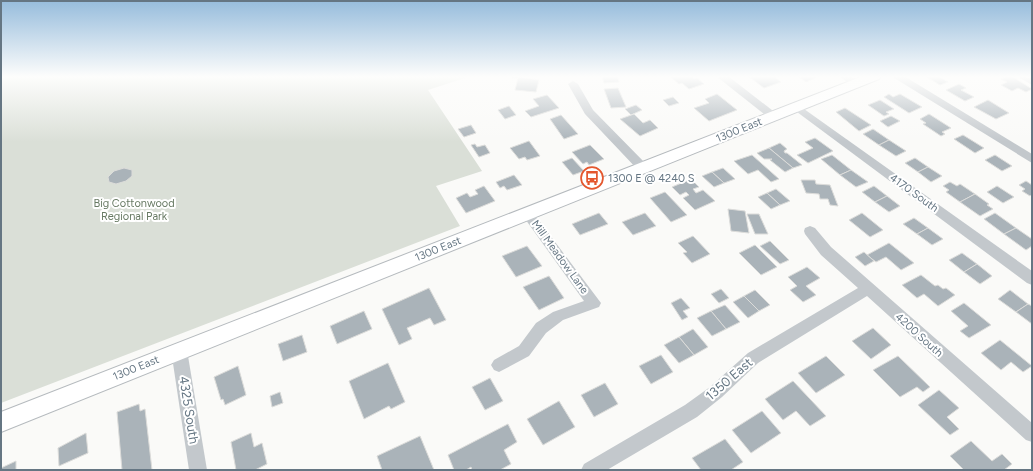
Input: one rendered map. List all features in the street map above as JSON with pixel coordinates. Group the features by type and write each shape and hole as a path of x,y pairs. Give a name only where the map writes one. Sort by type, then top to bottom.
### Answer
{"main road":[{"name":"1300 East","path":"1,422 179,350 820,98"}],"street":[{"path":"580,98 589,112 643,168"},
{"path":"750,98 773,116"},
{"path":"932,98 1032,159"},
{"name":"4170 South","path":"797,107 1032,279"},
{"name":"Mill Meadow Lane","path":"499,365 524,351 541,328 558,316 594,303 527,213"},
{"name":"4200 South","path":"810,231 826,251 1032,434"},
{"name":"1350 East","path":"590,470 691,411 716,392 753,358 868,289"},
{"name":"4325 South","path":"179,350 198,470"}],"green space":[{"name":"Big Cottonwood Regional Park","path":"1,98 433,98 482,171 436,186 460,226 1,403"}],"building":[{"path":"550,98 559,108 531,117 525,111 539,106 533,99"},
{"path":"607,98 622,98 626,107 611,108"},
{"path":"674,98 679,103 669,106 663,100"},
{"path":"722,98 737,110 709,121 694,108 709,103 705,99"},
{"path":"886,98 907,98 922,107 909,113"},
{"path":"960,98 972,98 965,101"},
{"path":"880,100 894,109 886,112 889,114 884,116 868,105"},
{"path":"988,100 1009,113 996,119 974,107"},
{"path":"636,105 642,110 631,115 625,109"},
{"path":"509,106 516,115 505,119 498,110"},
{"path":"845,108 871,125 859,131 836,112"},
{"path":"634,114 643,123 650,120 658,128 640,136 620,119"},
{"path":"929,114 951,128 942,132 945,134 941,136 923,124 926,123 920,119"},
{"path":"561,115 578,134 564,139 550,119"},
{"path":"891,116 900,121 888,127 880,121"},
{"path":"471,125 476,133 464,137 458,129"},
{"path":"873,129 889,140 879,145 863,134"},
{"path":"963,135 984,148 975,153 954,139"},
{"path":"815,138 833,151 808,163 797,155 813,148 805,142"},
{"path":"889,140 906,151 896,156 879,145"},
{"path":"529,141 540,156 527,160 525,157 519,159 510,148"},
{"path":"780,143 787,149 784,151 785,153 802,165 793,168 769,148"},
{"path":"475,144 477,147 485,145 490,153 479,157 471,145"},
{"path":"590,145 604,159 589,165 587,162 583,164 572,152"},
{"path":"769,148 793,168 785,172 770,160 772,159 764,159 757,153"},
{"path":"752,155 779,179 771,182 758,170 748,174 734,161"},
{"path":"832,155 851,170 840,175 821,159"},
{"path":"995,155 1012,166 1002,171 985,160"},
{"path":"572,158 584,171 573,175 562,162"},
{"path":"915,158 928,167 918,172 905,163"},
{"path":"928,167 942,176 931,182 918,172"},
{"path":"124,168 132,170 132,176 126,181 116,184 109,182 108,177 114,171"},
{"path":"723,168 735,179 724,183 712,172"},
{"path":"851,170 868,182 856,187 840,175"},
{"path":"712,172 724,183 714,187 702,176"},
{"path":"514,175 522,185 507,190 504,186 500,188 496,182"},
{"path":"691,179 699,187 693,189 696,193 703,190 715,201 695,210 683,198 689,195 686,192 680,195 672,187"},
{"path":"801,180 815,180 816,184 830,185 838,206 830,205 828,199 820,199 819,194 806,193"},
{"path":"1026,181 1032,185 1032,194 1030,196 1022,191 1025,189 1019,185"},
{"path":"950,182 957,186 960,184 975,194 960,202 946,192 949,190 943,186"},
{"path":"484,186 495,201 466,213 456,198 467,193 470,197 478,194 475,190"},
{"path":"874,186 887,196 875,202 862,192"},
{"path":"997,186 1014,197 1003,203 987,192"},
{"path":"776,189 790,201 780,205 767,193"},
{"path":"665,192 687,215 671,222 650,198"},
{"path":"767,193 780,205 771,209 758,197"},
{"path":"975,194 989,204 987,205 993,209 980,216 960,202"},
{"path":"887,196 900,206 889,212 875,202"},
{"path":"728,209 745,211 749,233 731,231"},
{"path":"599,213 608,224 580,235 572,224"},
{"path":"645,213 656,226 633,235 622,222"},
{"path":"862,213 883,230 870,237 849,220"},
{"path":"995,213 1016,228 1004,234 984,219"},
{"path":"747,214 759,214 768,234 755,234"},
{"path":"914,218 928,228 917,234 903,224"},
{"path":"928,228 943,239 932,245 917,234"},
{"path":"1016,228 1032,239 1032,246 1026,250 1004,234"},
{"path":"693,236 710,254 692,263 683,253 687,252 678,243"},
{"path":"770,241 789,260 780,264 760,246"},
{"path":"889,243 914,263 901,270 886,257 876,262 867,255"},
{"path":"755,245 777,267 761,275 739,253"},
{"path":"527,246 542,266 516,277 502,256"},
{"path":"864,252 874,261 865,266 855,257"},
{"path":"962,253 977,264 964,272 949,260"},
{"path":"977,264 992,276 980,284 964,272"},
{"path":"807,267 820,278 806,286 816,295 803,302 790,290 797,286 788,277"},
{"path":"921,275 935,286 938,285 943,289 946,288 955,295 938,306 924,294 917,298 902,285"},
{"path":"549,276 564,298 539,310 523,287"},
{"path":"429,288 446,320 434,325 430,318 407,328 412,339 399,345 382,309"},
{"path":"721,289 729,298 719,303 711,294"},
{"path":"755,290 770,305 759,311 744,296"},
{"path":"1010,290 1028,304 1016,312 998,299"},
{"path":"744,296 759,311 748,318 733,302"},
{"path":"681,298 690,308 683,311 688,317 682,320 671,303"},
{"path":"964,303 991,325 969,338 960,331 968,326 951,311"},
{"path":"1028,304 1032,306 1032,324 1016,312"},
{"path":"725,305 740,322 726,329 711,311"},
{"path":"364,311 372,329 337,344 330,326"},
{"path":"711,311 726,329 712,336 697,318"},
{"path":"873,328 891,345 871,359 852,341"},
{"path":"693,329 708,347 694,355 679,337"},
{"path":"302,335 307,352 283,361 278,344"},
{"path":"679,337 694,355 679,363 664,345"},
{"path":"1000,340 1032,366 1023,372 1011,362 1001,370 981,353"},
{"path":"661,355 673,372 651,384 639,366"},
{"path":"826,356 845,375 816,393 798,373"},
{"path":"898,356 930,387 923,392 917,387 900,397 873,370"},
{"path":"388,363 405,402 391,409 389,406 364,419 349,381"},
{"path":"238,366 246,395 225,405 223,399 221,400 214,377"},
{"path":"490,378 503,401 485,410 472,387"},
{"path":"793,381 826,416 810,426 796,411 783,420 765,399"},
{"path":"605,383 618,404 594,417 581,395"},
{"path":"939,390 959,408 947,417 959,429 950,435 918,405"},
{"path":"280,392 283,403 272,407 270,396"},
{"path":"559,401 575,427 543,445 527,419"},
{"path":"139,404 140,411 145,409 152,470 122,470 117,412"},
{"path":"762,411 781,433 751,453 732,430"},
{"path":"508,424 517,442 504,450 511,464 500,470 472,470 471,467 466,470 454,470 448,455"},
{"path":"86,433 88,453 59,466 58,448"},
{"path":"251,433 254,447 262,443 267,464 255,470 236,470 231,442"},
{"path":"420,436 434,470 382,470 377,456"},
{"path":"725,439 743,462 731,470 701,470 692,458"},
{"path":"971,441 992,461 1002,454 1012,464 1004,470 964,470 950,456"},
{"path":"16,461 16,470 1,470 1,468"}],"place":[{"name":"1300 E @ 4240 S","path":"592,178"}]}
